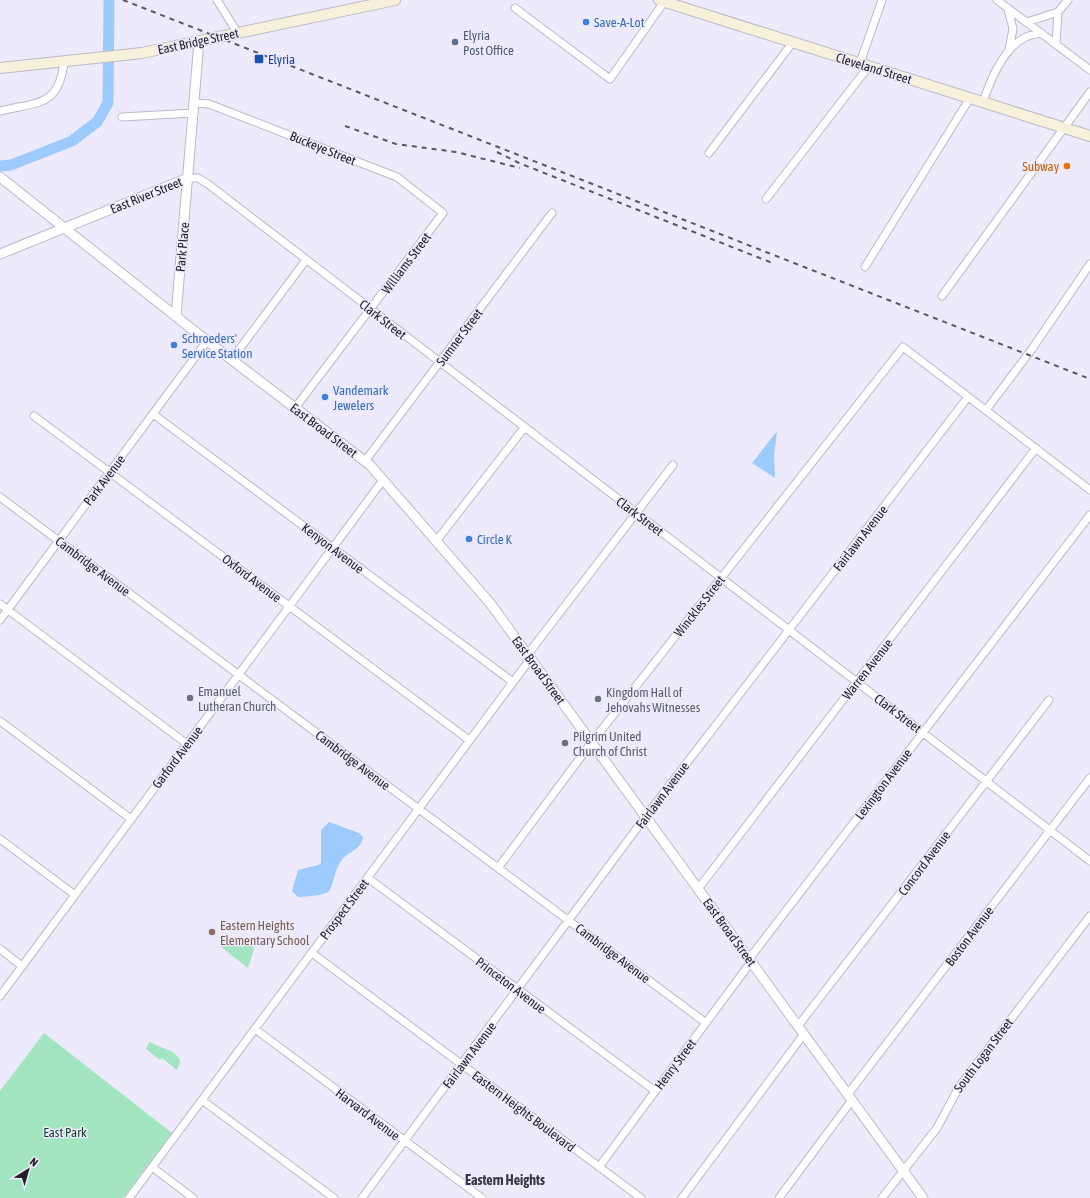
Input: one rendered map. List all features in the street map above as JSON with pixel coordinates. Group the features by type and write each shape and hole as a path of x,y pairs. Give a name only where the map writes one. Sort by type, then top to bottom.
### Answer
{"main road":[{"name":"East Bridge Street","path":"0,68 82,60 142,52 395,0"},
{"name":"Cleveland Street","path":"662,1 1090,136"}],"street":[{"path":"216,0 237,32"},
{"path":"766,199 864,64 882,0"},
{"path":"997,0 1090,70"},
{"path":"1027,22 1058,12 1068,0"},
{"path":"515,8 610,79 662,1"},
{"path":"983,102 990,81 1009,50 1012,38 1012,24 1007,8"},
{"path":"1056,44 1058,12"},
{"path":"1002,62 1022,39 1041,33"},
{"name":"East River Street","path":"0,254 188,178 200,41"},
{"path":"709,153 793,42"},
{"path":"0,111 42,100 52,95 60,84 64,62"},
{"path":"942,296 1090,92"},
{"path":"865,267 970,98"},
{"name":"Buckeye Street","path":"194,103 209,104 397,178 443,213"},
{"path":"122,117 194,113"},
{"name":"East Broad Street","path":"0,177 176,316 365,461 383,480 477,586 923,1198"},
{"name":"Clark Street","path":"188,178 198,178 208,184 636,514 1090,860"},
{"name":"Park Place","path":"176,316 188,178"},
{"name":"Williams Street","path":"295,408 371,310 443,213"},
{"name":"Sumner Street","path":"365,461 552,213"},
{"path":"232,359 306,260"},
{"path":"986,410 1032,349 1090,264"},
{"name":"Park Avenue","path":"0,620 207,340"},
{"name":"Winckles Street","path":"498,868 592,742 903,347 968,397"},
{"path":"968,397 1090,490"},
{"name":"Fairlawn Avenue","path":"362,1198 646,816 968,397"},
{"name":"Kenyon Avenue","path":"153,414 513,682"},
{"name":"Oxford Avenue","path":"34,416 470,740"},
{"path":"436,540 524,428"},
{"name":"Warren Avenue","path":"698,889 1036,448"},
{"name":"Prospect Street","path":"129,1198 513,682 529,656 673,465"},
{"name":"Garford Avenue","path":"0,996 383,480"},
{"name":"Cambridge Avenue","path":"0,497 706,1023"},
{"name":"Lexington Avenue","path":"750,960 1090,514"},
{"path":"0,604 187,744"},
{"name":"Concord Avenue","path":"798,1026 1049,700"},
{"path":"0,721 131,819"},
{"name":"Boston Avenue","path":"779,1198 850,1097 1090,778"},
{"path":"0,840 75,895"},
{"name":"Princeton Avenue","path":"368,878 655,1091"},
{"name":"South Logan Street","path":"882,1198 937,1128 958,1087 1090,916"},
{"path":"0,949 22,966"},
{"name":"Eastern Heights Boulevard","path":"312,953 641,1198"},
{"name":"Henry Street","path":"599,1167 706,1023 750,960"},
{"name":"Harvard Avenue","path":"255,1029 482,1198"},
{"path":"682,1198 804,1034"},
{"path":"202,1100 334,1198"},
{"path":"152,1167 193,1198"}],"green space":[{"path":"242,937 250,941 254,949 248,968 220,946 226,939"},
{"name":"East Park","path":"44,1033 172,1133 123,1198 0,1198 0,1091"},
{"path":"149,1042 173,1052 179,1058 180,1062 177,1070 162,1058 160,1060 146,1049"}],"water":[{"path":"777,431 774,455 775,478 752,463"},
{"path":"329,822 359,833 363,837 362,842 341,861 332,886 328,892 319,895 298,897 292,891 298,870 321,863 321,830"}],"waterway":[{"path":"0,166 11,165 72,141 97,122 108,103 109,0"}],"railway":[{"path":"123,0 1090,379"},
{"path":"345,126 396,144 456,152 520,168"},
{"path":"497,152 519,163 775,264"}],"place":[{"name":"Save-A-Lot","path":"586,22"},
{"name":"Elyria Post Office","path":"455,42"},
{"name":"Elyria","path":"259,59"},
{"name":"Subway","path":"1067,166"},
{"name":"Schroeders' Service Station","path":"174,345"},
{"name":"Vandemark Jewelers","path":"325,397"},
{"name":"Circle K","path":"469,539"},
{"name":"Emanuel Lutheran Church","path":"190,698"},
{"name":"Kingdom Hall of Jehovahs Witnesses","path":"598,699"},
{"name":"Pilgrim United Church of Christ","path":"565,743"},
{"name":"Eastern Heights Elementary School","path":"212,932"}],"district":[{"name":"Eastern Heights","path":"505,1180"}]}
